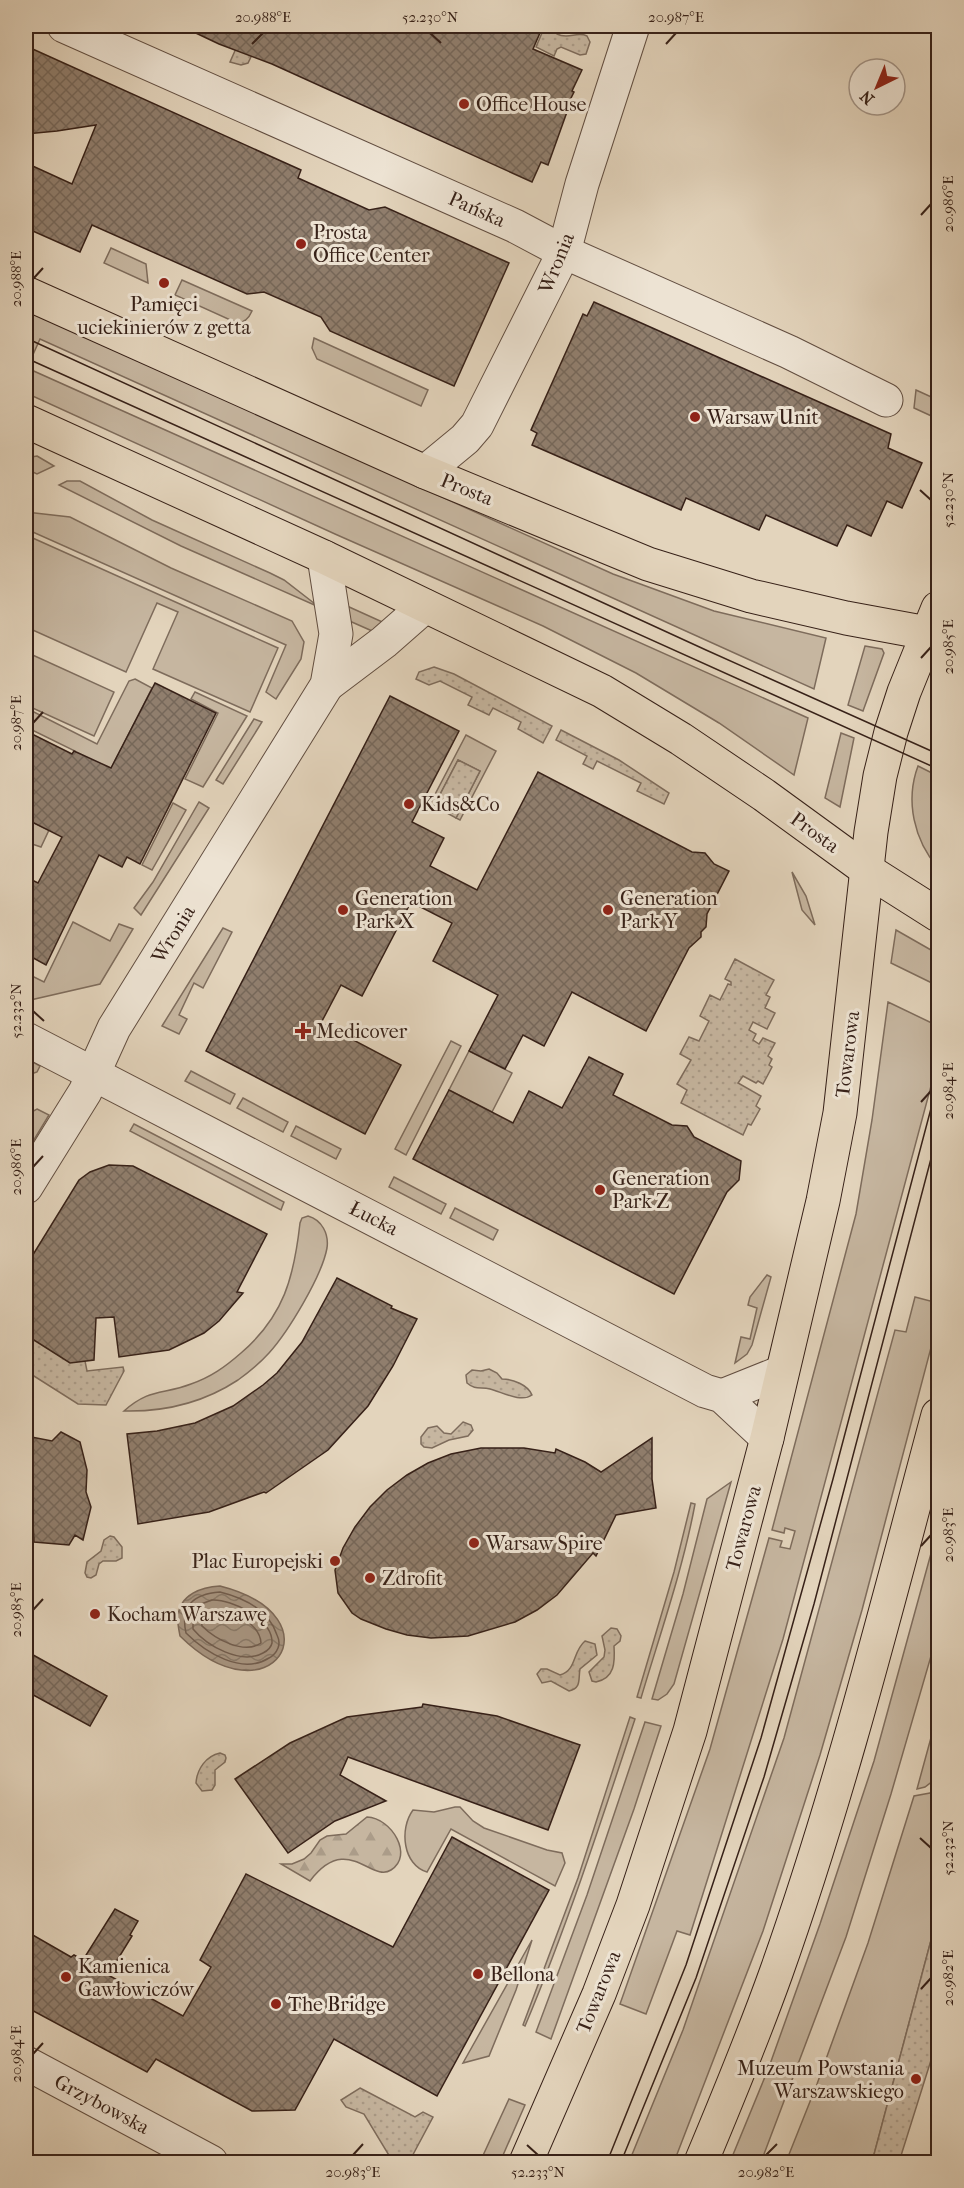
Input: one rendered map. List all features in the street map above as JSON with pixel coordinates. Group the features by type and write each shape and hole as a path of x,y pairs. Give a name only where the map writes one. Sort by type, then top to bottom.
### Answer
{"main road":[{"name":"Prosta","path":"26,293 425,472 648,564 751,596 846,618 935,625"},
{"name":"Prosta","path":"26,421 324,557 603,691 681,739 764,795 867,870 939,915"},
{"name":"Towarowa","path":"526,2163 599,1994 633,1905 690,1731 767,1437 823,1201 840,1113 876,795 904,692 935,625"},
{"path":"701,2163 776,1972 815,1851 849,1743 939,1415"}],"street":[{"name":"Pańska","path":"64,26 515,226 564,252 789,352 886,400"},
{"name":"Wronia","path":"425,472 465,439 477,425 564,252 582,184 633,26"},
{"name":"Wronia","path":"26,1187 85,1092 114,1029 327,685 336,645 336,634 324,557"},
{"name":"Wronia","path":"327,685 384,642 425,606"},
{"name":"Łucka","path":"26,1039 705,1391 722,1396 767,1437"},
{"path":"722,1396 782,1372"},
{"name":"Grzybowska","path":"26,2062 211,2163"}],"green space":[{"path":"246,26 266,26 248,63 241,65 230,62"},
{"path":"545,26 554,26 557,34 561,36 580,34 587,36 590,42 586,54 580,55 561,47 557,49 554,56 536,47"},
{"path":"111,248 146,264 148,283 104,263"},
{"path":"182,280 252,311 250,316 237,323 175,295"},
{"path":"26,310 613,574 714,611 826,638 814,689 40,339 27,368 808,718 794,775 719,723 636,673 543,626 26,393"},
{"path":"314,338 428,390 421,406 317,359 312,348"},
{"path":"916,390 938,400 938,419 914,408"},
{"path":"37,456 54,466 37,474 26,469 26,458"},
{"path":"67,481 80,481 152,520 284,580 319,607 181,546 59,485"},
{"path":"26,512 70,517 171,568 292,621 304,642 301,659 276,699 266,692 286,645 26,529"},
{"path":"26,535 278,648 250,712 153,669 178,612 157,603 126,672 26,627"},
{"path":"347,606 389,625 379,634 345,619"},
{"path":"865,646 882,649 884,653 863,711 848,705"},
{"path":"26,652 114,692 94,736 26,705"},
{"path":"434,667 454,674 552,726 543,743 518,729 521,722 493,708 489,715 468,705 472,697 440,681 429,685 416,679 419,672"},
{"path":"135,679 152,688 91,808 56,791 75,751 26,727 26,708 97,744 129,681"},
{"path":"195,692 247,716 203,787 185,779 218,713 191,699"},
{"path":"254,719 262,722 223,784 216,780"},
{"path":"561,730 619,760 669,793 664,804 637,791 641,783 597,761 593,769 583,764 587,756 556,740"},
{"path":"841,733 854,738 840,807 825,798"},
{"path":"466,735 496,751 460,820 456,818 480,771 458,760 434,806 430,804"},
{"path":"458,760 480,771 456,818 434,806"},
{"path":"918,766 938,776 938,868 923,845 914,820 912,793"},
{"path":"199,802 209,808 141,915 134,908 153,882"},
{"path":"173,803 186,810 152,870 142,865"},
{"path":"26,819 49,830 41,847 26,842"},
{"path":"792,872 806,896 815,925 802,910"},
{"path":"73,922 110,941 119,924 133,929 100,984 26,1001 26,973 44,982"},
{"path":"223,928 232,932 203,988 194,983 179,1015 187,1019 179,1034 162,1026"},
{"path":"896,930 938,954 938,986 891,963"},
{"path":"735,959 774,980 766,995 770,997 765,1008 775,1013 767,1029 753,1022 749,1030 756,1034 753,1040 759,1044 763,1038 775,1043 768,1056 772,1059 769,1065 772,1067 763,1084 743,1076 738,1083 761,1096 756,1106 760,1109 751,1125 748,1124 743,1135 681,1103 687,1090 677,1084 691,1060 680,1054 689,1037 699,1041 709,1021 700,1016 710,995 720,1000 728,984 731,985 731,982 725,979"},
{"path":"888,1002 938,1026 938,1060 783,1639 690,1935 677,1931 646,2014 620,2004 710,1749 769,1538 782,1541 780,1547 790,1549 795,1531 785,1528 784,1533 772,1530 856,1214"},
{"path":"451,1041 461,1046 406,1155 395,1149"},
{"path":"469,1051 512,1073 492,1112 449,1090"},
{"path":"26,1058 40,1066 37,1072 26,1076"},
{"path":"191,1071 235,1094 230,1104 185,1081"},
{"path":"243,1098 288,1122 283,1132 237,1108"},
{"path":"37,1109 49,1115 26,1153 26,1115"},
{"path":"134,1124 284,1202 281,1210 130,1131"},
{"path":"296,1126 341,1149 336,1159 291,1136"},
{"path":"394,1177 446,1204 441,1214 389,1187"},
{"path":"455,1208 498,1230 493,1240 450,1218"},
{"path":"308,1216 321,1224 326,1233 327,1248 324,1260 294,1318 266,1357 238,1380 198,1400 169,1408 124,1411 149,1395 181,1387 211,1375 256,1339 268,1325 284,1294 294,1261 300,1223 302,1218"},
{"path":"767,1275 771,1277 752,1345 747,1354 735,1363 741,1337 750,1339 757,1308 748,1305 750,1297"},
{"path":"915,1297 938,1303 938,1321 862,1610 820,1755 763,1931 674,2162 629,2162 683,2030 784,1738 895,1330 906,1332"},
{"path":"31,1338 85,1361 87,1371 123,1367 124,1371 106,1405 78,1404 26,1371 26,1346"},
{"path":"489,1369 502,1379 515,1381 524,1386 532,1395 522,1398 511,1396 467,1383 466,1375 472,1370"},
{"path":"463,1422 471,1425 473,1430 468,1436 449,1440 432,1448 421,1444 421,1437 428,1428 437,1426 444,1433 451,1434"},
{"path":"731,1482 674,1684 667,1694 658,1700 652,1699 683,1594 707,1499"},
{"path":"691,1503 695,1504 678,1577 641,1698 637,1697 674,1572"},
{"path":"938,1528 938,1632 846,1937 761,2162 730,2162 769,2067 820,1924 874,1761"},
{"path":"110,1536 114,1537 122,1547 122,1558 116,1561 103,1561 99,1564 96,1575 91,1578 87,1577 85,1573 87,1562 101,1551 104,1540"},
{"path":"611,1628 617,1629 621,1636 620,1641 614,1646 612,1668 607,1677 596,1682 592,1681 589,1672 604,1657 602,1636"},
{"path":"585,1641 595,1644 597,1655 580,1669 579,1683 576,1688 569,1691 551,1681 542,1683 537,1674 541,1669 547,1669 560,1675 565,1673"},
{"path":"938,1712 938,1777 925,1787 917,1789"},
{"path":"630,1717 635,1719 596,1835 525,2026 523,2025 578,1878"},
{"path":"645,1722 661,1726 634,1809 551,2039 536,2032 587,1895"},
{"path":"220,1753 226,1758 225,1762 215,1770 215,1785 212,1790 202,1791 196,1783 200,1768 210,1757"},
{"path":"938,1787 938,1914 872,2162 786,2162 868,1943 914,1796 930,1793"},
{"path":"460,1807 473,1821 484,1828 562,1853 565,1863 555,1886 451,1829 427,1872 419,1868 408,1854 406,1846 406,1827 413,1810 434,1812"},
{"path":"367,1817 385,1824 397,1839 400,1856 398,1864 391,1870 383,1872 347,1859 335,1860 323,1867 310,1881 281,1864 292,1864 304,1859 320,1840 327,1836 346,1834"},
{"name":"Muzeum Powstania Warszawskiego","path":"938,1914 938,2038 899,2162 872,2162"},
{"path":"532,1940 516,1990 489,2056 463,2063"},
{"path":"360,2088 415,2117 423,2112 433,2117 409,2162 393,2162 364,2114 346,2107 341,2100"},
{"path":"509,2099 525,2105 500,2162 480,2162"}],"water":[{"path":"220,1586 257,1601 277,1619 284,1639 279,1656 264,1667 241,1670 213,1661 180,1636 178,1618 180,1608 187,1597 199,1590"}],"building":[{"name":"Office House","path":"181,26 543,26 533,49 582,70 572,91 574,92 566,108 568,109 548,165 541,162 532,182 272,64 219,44"},
{"name":"Prosta Office Center","path":"26,46 301,170 298,178 369,210 385,207 509,263 454,386 330,331 321,317 264,292 247,294 92,225 80,252 26,228 26,163 72,184 96,125 26,134"},
{"name":"Warsaw Unit","path":"594,302 891,434 888,448 922,463 902,508 887,501 871,536 847,525 837,546 766,515 759,530 686,498 681,510 532,445 537,433 531,430 583,314 587,316"},
{"path":"155,683 216,713 140,864 127,857 122,867 99,855 46,965 26,954 26,877 38,883 62,837 26,819 26,731 72,754 74,751 111,768"},
{"path":"390,696 459,731 412,822 444,838 430,866 477,890 538,772 692,852 705,853 714,864 729,871 707,914 706,927 701,932 701,937 689,948 646,1031 572,992 544,1046 523,1035 505,1069 469,1051 498,995 433,961 452,923 411,902 362,996 341,985 321,1023 401,1065 365,1134 206,1051"},
{"name":"Generation Park Z","path":"589,1057 623,1074 613,1095 672,1125 687,1126 694,1137 741,1161 739,1180 727,1192 674,1294 413,1159 449,1090 513,1123 529,1091 562,1108"},
{"path":"109,1165 133,1166 267,1234 237,1292 243,1293 219,1321 204,1333 169,1350 119,1357 114,1317 96,1318 94,1360 70,1363 26,1335 26,1266 79,1180 90,1172"},
{"path":"337,1278 392,1306 391,1308 417,1319 393,1366 368,1406 328,1450 266,1493 209,1512 138,1524 127,1434 157,1431 195,1423 233,1406 263,1385 277,1373 302,1342"},
{"path":"61,1432 80,1442 87,1470 86,1492 91,1507 83,1540 75,1535 69,1545 34,1542 33,1524 28,1518 26,1505 26,1471 32,1461 26,1436 52,1441"},
{"name":"Warsaw Spire","path":"652,1438 652,1479 656,1508 616,1515 596,1556 593,1553 557,1595 537,1610 515,1622 468,1636 431,1638 407,1635 361,1619 352,1613 338,1593 335,1570 343,1548 355,1527 387,1490 428,1463 451,1454 481,1448 524,1448 555,1453 556,1449 601,1472"},
{"path":"26,1651 107,1696 90,1726 26,1691"},
{"path":"423,1704 497,1716 580,1745 548,1830 348,1757 340,1775 386,1801 335,1821 288,1853 235,1779 290,1743 347,1717 422,1707"},
{"path":"452,1837 549,1890 437,2096 334,2039 295,2110 252,2111 156,2059 147,2072 26,2007 26,1931 71,1957 74,1955 83,1960 115,1909 138,1921 130,1935 132,1936 108,1975 183,2016 211,1967 200,1960 246,1874 393,1947"}],"tram line":[{"path":"26,338 938,754"},
{"path":"26,358 938,769"},
{"path":"607,2162 686,1965 761,1738 833,1479 938,1082"},
{"path":"621,2162 696,1978 764,1777 814,1604 938,1132"}],"place":[{"name":"Office House","path":"464,104"},
{"name":"Prosta Office Center","path":"301,244"},
{"name":"Pamięci uciekinierów z getta","path":"164,283"},
{"name":"Warsaw Unit","path":"695,417"},
{"name":"Kids&Co","path":"409,804"},
{"name":"Generation Park X","path":"343,910"},
{"name":"Generation Park Y","path":"608,910"},
{"name":"Medicover","path":"303,1031"},
{"name":"Generation Park Z","path":"600,1190"},
{"name":"Warsaw Spire","path":"474,1543"},
{"name":"Plac Europejski","path":"335,1561"},
{"name":"Zdrofit","path":"370,1578"},
{"name":"Kocham Warszawę","path":"95,1614"},
{"name":"Bellona","path":"478,1974"},
{"name":"Kamienica Gawłowiczów","path":"66,1977"},
{"name":"The Bridge","path":"276,2004"},
{"name":"Muzeum Powstania Warszawskiego","path":"916,2079"}]}
